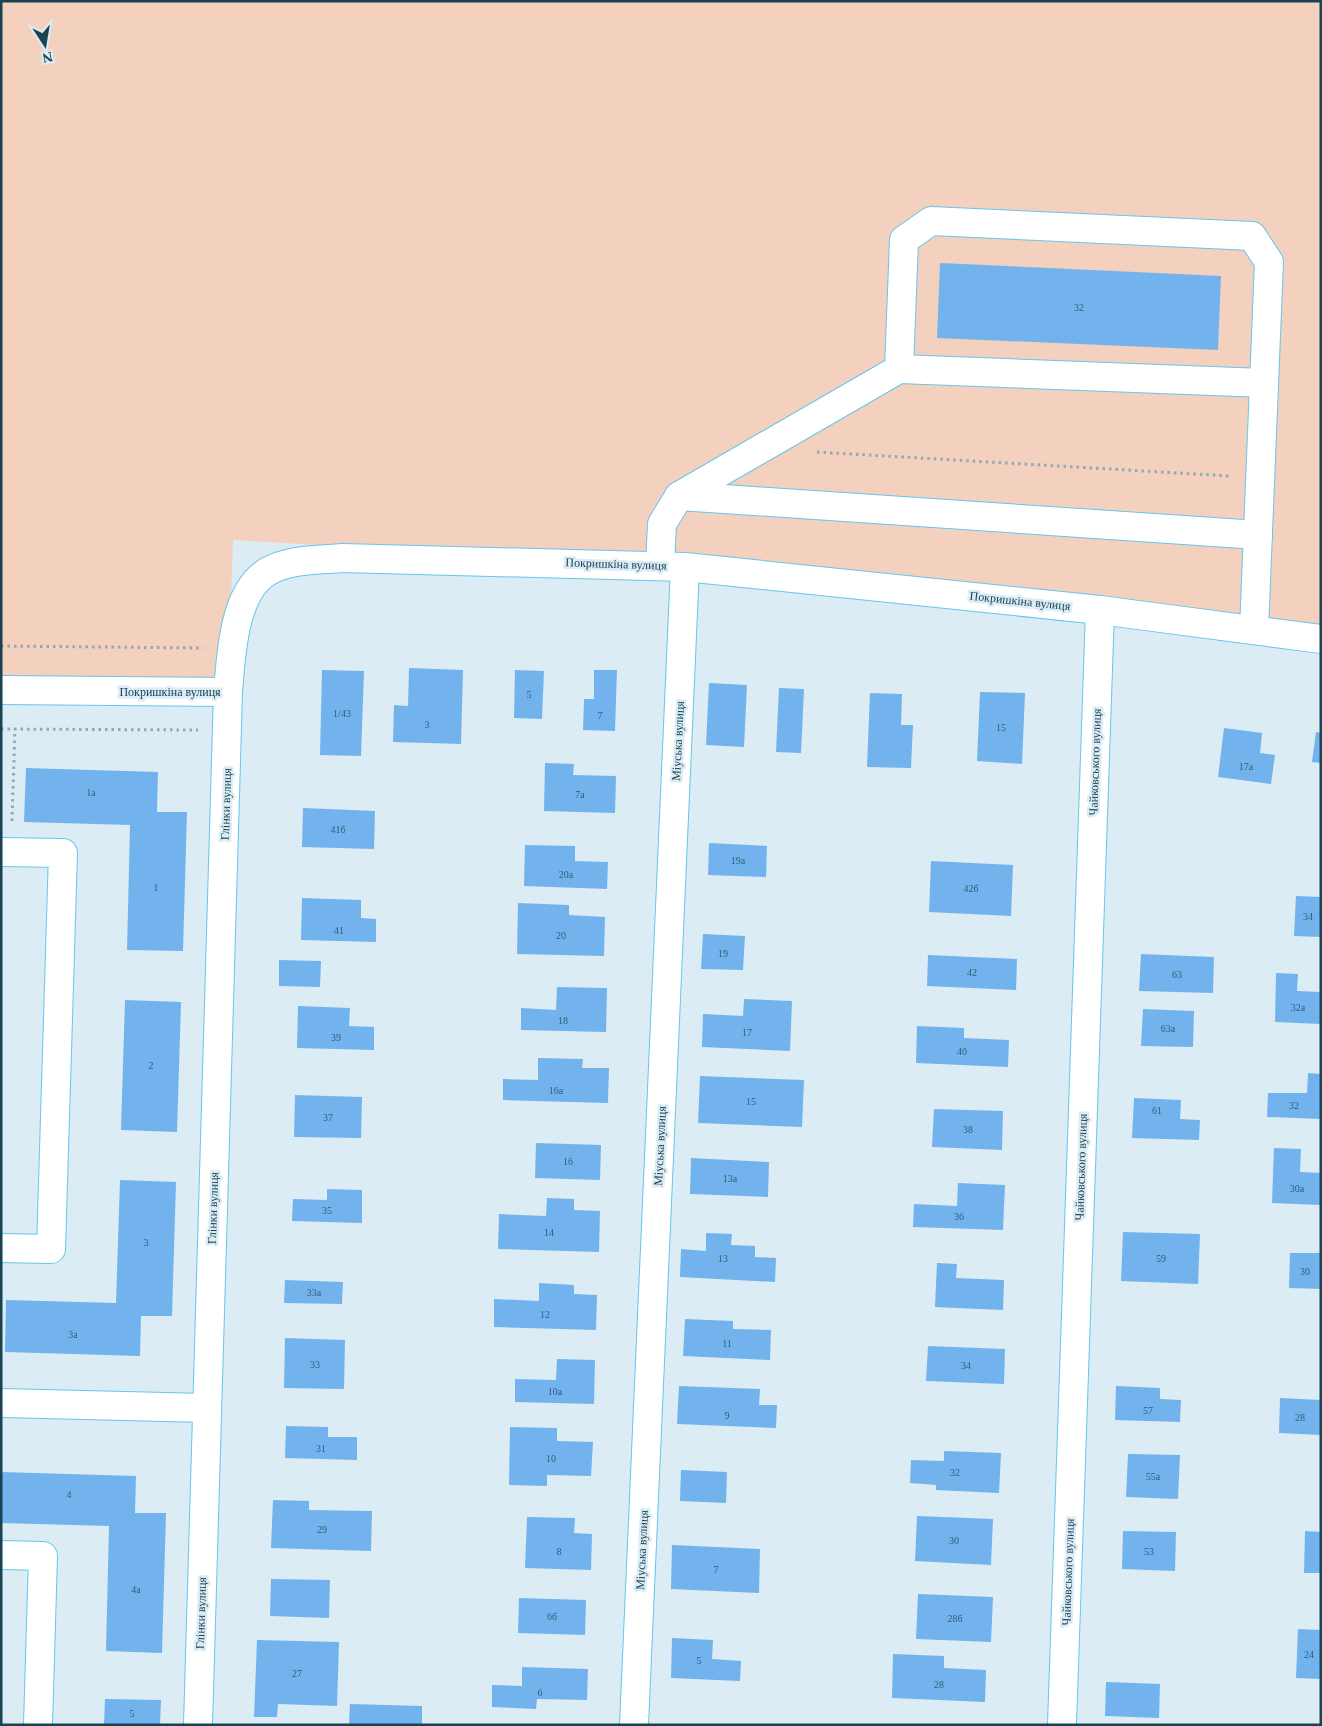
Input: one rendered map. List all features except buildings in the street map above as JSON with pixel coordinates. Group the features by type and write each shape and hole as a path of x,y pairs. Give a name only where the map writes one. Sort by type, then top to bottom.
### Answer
{"street":[{"path":"898,369 904,240 931,221 1252,236 1269,262 1254,630"},
{"path":"679,496 898,369 1264,383"},
{"path":"679,496 1258,535"},
{"name":"Міуська вулиця","path":"634,1725 672,566 662,524 679,496"},
{"name":"Покришкіна вулиця","path":"1,690 228,692 231,651 238,618 247,593 266,572 294,562 342,558 672,566 1100,610 1321,639"},
{"name":"Чайковського вулиця","path":"1062,1725 1100,610"},
{"name":"Глінки вулиця","path":"198,1725 228,692"},
{"path":"1,1248 51,1249 63,853 6,852"},
{"path":"1,1402 207,1408"},
{"path":"1,1555 43,1556 38,1725"}],"path":[{"path":"810,452 1260,478"},
{"path":"1,646 201,648 231,651"},
{"path":"1,729 228,731"},
{"path":"6,852 15,729"}],"shaded area":[{"path":"1,1 1321,1 1321,639 685,567 233,540 228,692 1,691"}]}
